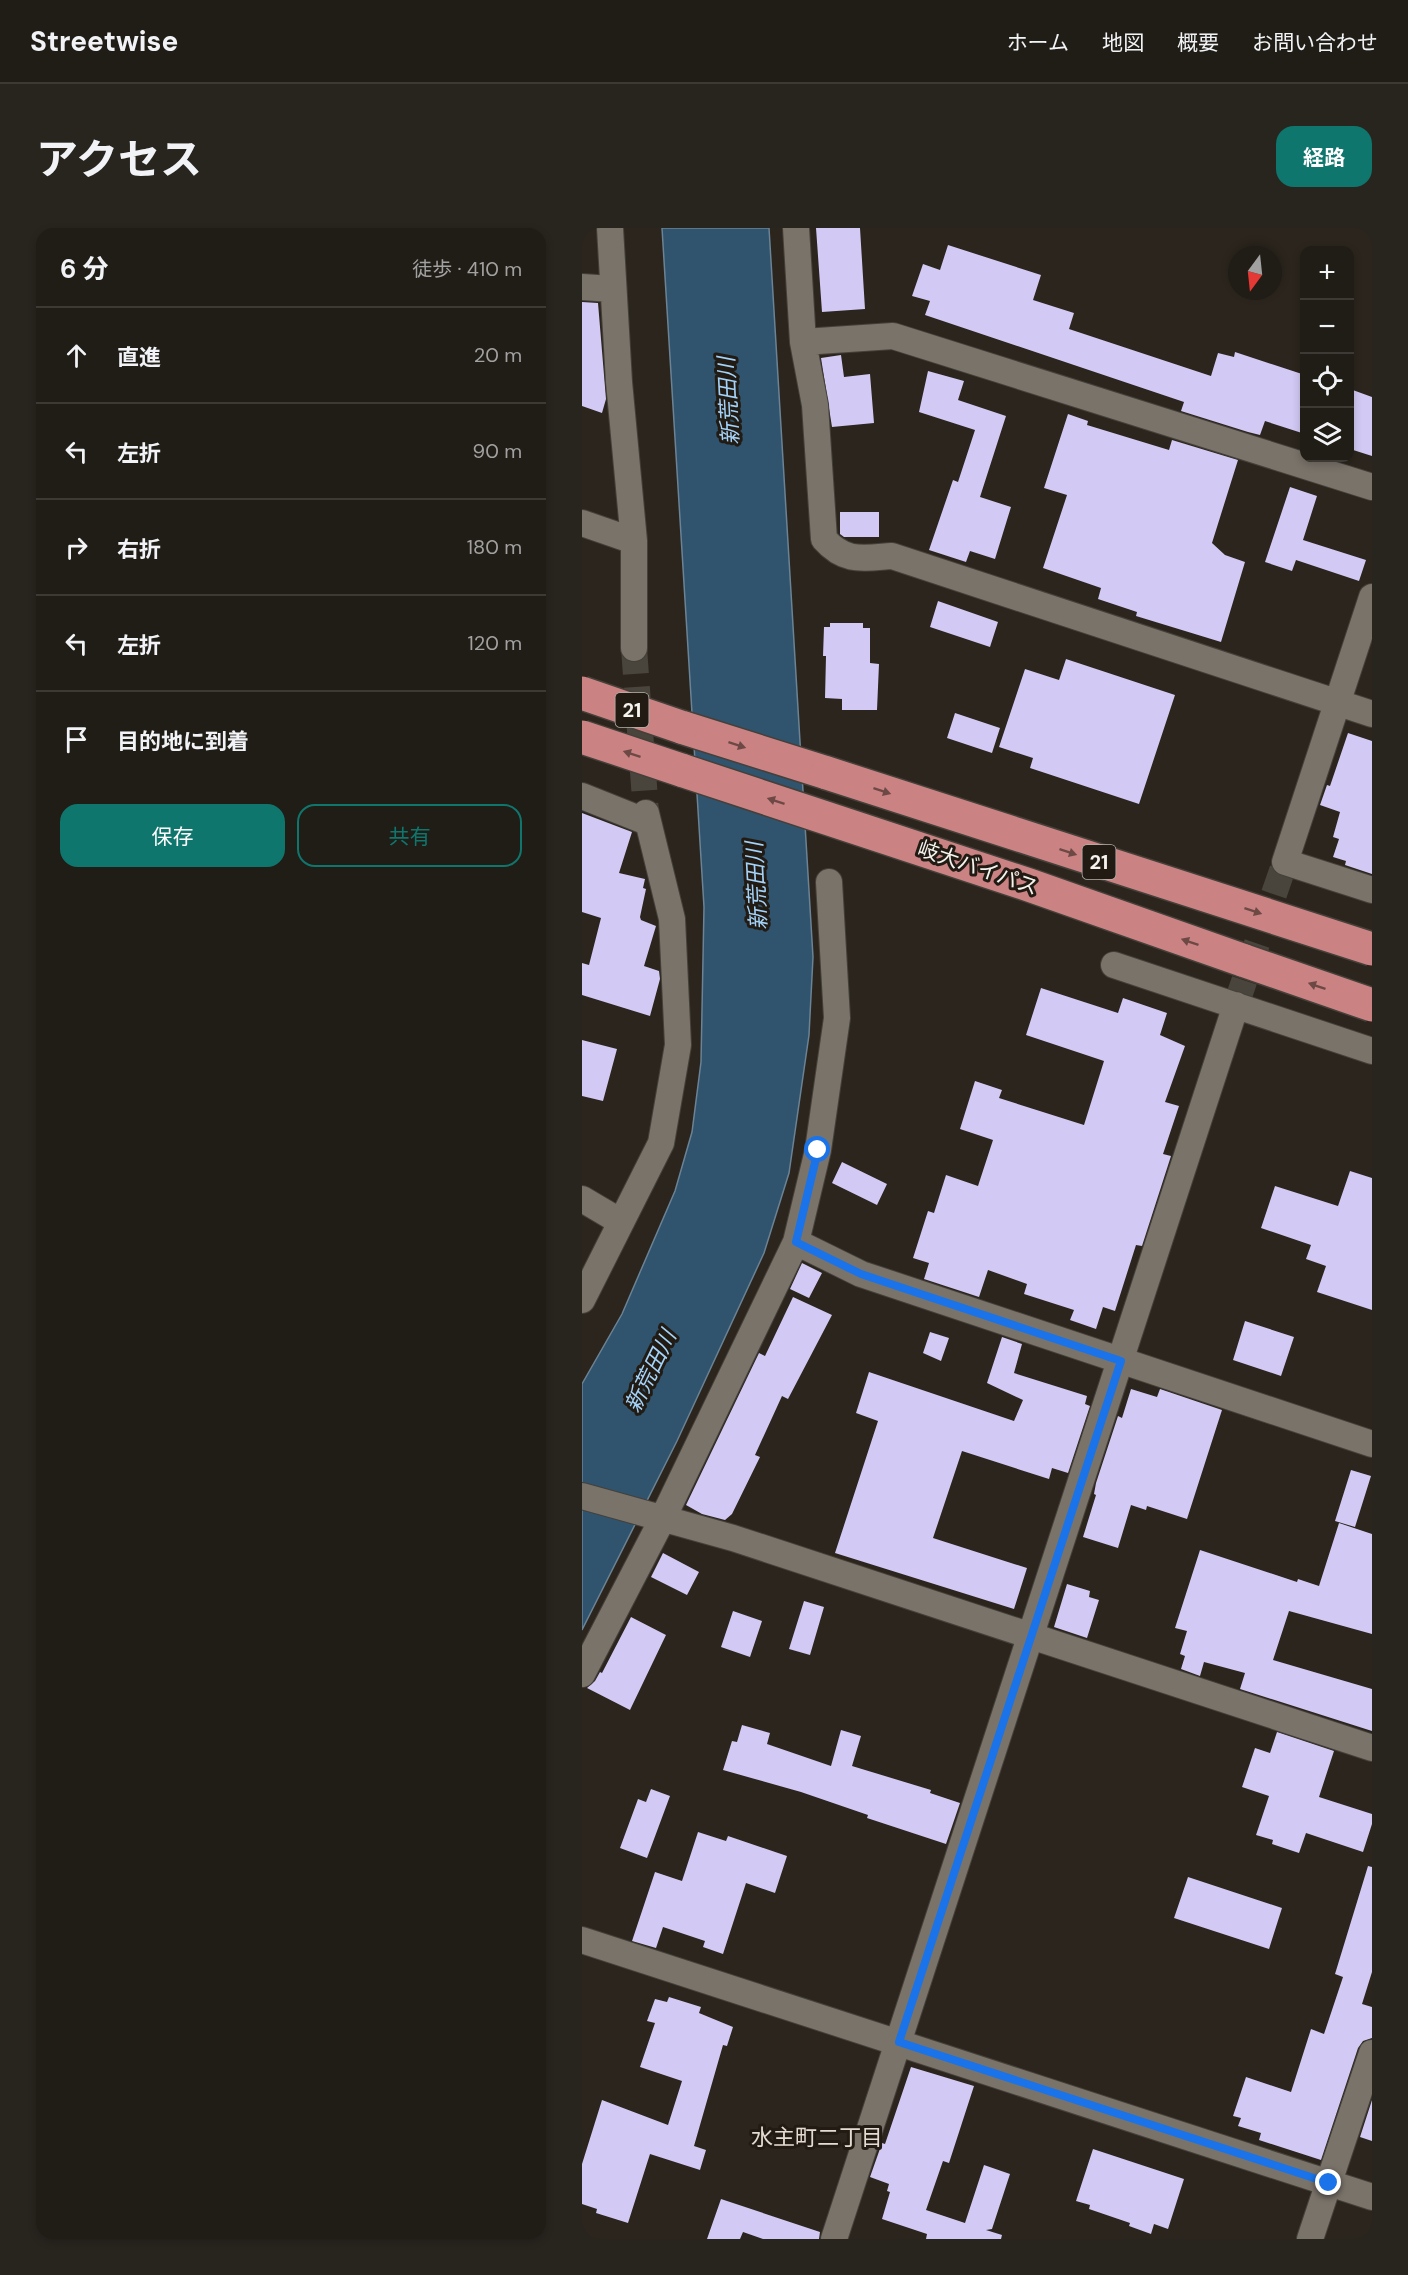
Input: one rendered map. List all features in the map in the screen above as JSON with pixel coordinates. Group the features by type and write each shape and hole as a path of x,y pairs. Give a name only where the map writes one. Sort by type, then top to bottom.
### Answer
{"highway":[{"name":"岐大バイパス","path":"582,693 1372,949"},
{"name":"岐大バイパス","path":"582,737 1008,878 1372,1005"}],"street":[{"path":"610,228 612,289 634,541 634,648"},
{"path":"796,228 803,342 815,405 824,539 836,553 856,558 892,556 1372,714"},
{"path":"582,287 612,289"},
{"path":"803,342 892,336 1372,487"},
{"path":"582,523 634,541"},
{"path":"1372,597 1286,862 1372,890"},
{"path":"582,796 647,817 672,919 678,1045 661,1143 582,1300"},
{"path":"582,1674 656,1516 796,1242 818,1150 837,1018 829,882"},
{"path":"1114,965 1372,1051"},
{"path":"834,2239 1236,1005"},
{"path":"582,1199 621,1222"},
{"path":"796,1242 861,1274 1372,1444"},
{"path":"582,1497 656,1516 1372,1748"},
{"path":"582,1940 1372,2197"},
{"path":"1310,2239 1372,2053"}],"water":[{"name":"新荒田川","path":"662,228 769,228 813,957 809,1035 789,1173 764,1253 677,1441 582,1630 582,1384 622,1314 675,1191 692,1132 701,1062 704,907"}],"building":[{"path":"816,228 860,228 865,309 822,312"},
{"path":"948,245 1041,275 1033,300 1074,313 1069,329 1211,376 1218,353 1234,357 1235,352 1300,373 1300,432 1265,421 1260,435 1248,432 1181,411 1184,402 925,315 930,301 912,296 923,264 940,270"},
{"path":"582,302 598,303 606,399 602,413 582,406"},
{"path":"841,355 844,377 870,374 874,423 832,427 821,358"},
{"path":"928,371 964,381 958,400 1006,416 980,497 1011,507 995,559 970,551 966,562 929,550 953,480 958,482 975,430 919,412"},
{"path":"1354,390 1372,397 1372,456 1354,450"},
{"path":"1068,414 1088,421 1087,425 1169,450 1172,440 1238,460 1212,543 1225,555 1245,562 1221,642 1136,616 1137,612 1098,599 1101,588 1043,568 1067,495 1044,488"},
{"path":"1290,487 1317,496 1303,540 1366,560 1359,581 1296,560 1292,571 1265,562"},
{"path":"840,512 879,512 879,537 844,537 840,534"},
{"path":"938,601 998,622 990,647 930,627"},
{"path":"830,623 863,623 863,628 870,628 870,663 879,664 877,710 842,710 842,699 825,698 824,627 830,627"},
{"path":"1066,659 1175,695 1139,804 1030,768 1033,758 999,747 1025,669 1059,680"},
{"path":"955,713 1000,728 992,753 947,738"},
{"path":"1348,733 1372,741 1372,874 1345,865 1346,861 1333,857 1339,839 1333,837 1340,812 1320,805 1327,785 1330,786"},
{"path":"582,813 632,832 619,873 645,879 643,888 646,889 640,917 641,920 656,926 644,966 659,971 660,979 650,1016 582,995 582,963 589,965 601,918 582,912"},
{"path":"1041,988 1118,1013 1123,998 1167,1013 1160,1035 1185,1046 1165,1102 1179,1106 1163,1154 1171,1156 1142,1246 1136,1245 1115,1311 1103,1307 1096,1329 1070,1320 1074,1310 1024,1294 1027,1284 988,1270 979,1297 924,1279 929,1263 913,1258 928,1211 934,1213 946,1175 978,1186 993,1140 960,1129 975,1081 1002,1090 999,1098 1084,1125 1104,1061 1026,1035"},
{"path":"582,1040 617,1049 603,1101 582,1096"},
{"path":"842,1162 887,1184 877,1205 832,1183"},
{"path":"1350,1171 1372,1178 1372,1310 1317,1292 1326,1266 1306,1259 1311,1245 1261,1228 1275,1186 1338,1206"},
{"path":"802,1263 822,1273 809,1298 790,1289"},
{"path":"793,1297 832,1315 788,1399 782,1396 755,1455 760,1457 732,1514 725,1520 702,1514 686,1505 759,1353 765,1356"},
{"path":"1245,1321 1294,1337 1281,1376 1233,1360"},
{"path":"930,1332 949,1338 941,1361 923,1353"},
{"path":"1002,1337 1022,1344 1014,1373 1087,1396 1085,1404 1090,1406 1068,1473 1052,1468 1049,1479 962,1451 933,1538 1027,1568 1014,1609 835,1553 878,1421 856,1413 869,1372 1014,1421 1023,1400 987,1383"},
{"path":"1131,1389 1157,1397 1160,1389 1222,1410 1187,1519 1147,1506 1146,1510 1131,1505 1118,1548 1083,1537 1096,1495 1094,1494 1096,1483 1118,1416 1122,1418"},
{"path":"1351,1470 1371,1476 1355,1527 1335,1521"},
{"path":"1339,1523 1372,1534 1372,1634 1289,1611 1273,1660 1372,1689 1372,1731 1240,1689 1245,1673 1204,1662 1200,1676 1181,1669 1185,1656 1180,1654 1187,1631 1175,1628 1200,1550 1297,1582 1298,1579 1319,1586"},
{"path":"663,1553 699,1572 687,1595 651,1577"},
{"path":"1067,1584 1090,1591 1089,1597 1099,1600 1087,1638 1054,1627"},
{"path":"804,1601 824,1607 810,1655 789,1649"},
{"path":"733,1611 762,1621 750,1657 721,1647"},
{"path":"631,1617 666,1635 630,1710 587,1688 600,1672 602,1673"},
{"path":"742,1725 770,1733 767,1744 831,1766 841,1730 861,1736 852,1766 931,1790 930,1793 960,1803 946,1844 867,1818 868,1815 801,1792 723,1770 732,1741 737,1742"},
{"path":"1277,1732 1334,1751 1319,1797 1372,1814 1372,1824 1363,1852 1306,1833 1299,1853 1272,1844 1273,1840 1256,1835 1269,1796 1242,1787 1255,1748 1270,1753"},
{"path":"651,1789 670,1796 647,1858 620,1848 638,1799 646,1802"},
{"path":"698,1832 726,1841 728,1836 787,1856 775,1893 746,1883 723,1954 703,1947 705,1941 663,1927 656,1948 632,1941 655,1872 682,1881"},
{"path":"1368,1866 1372,1867 1372,1972 1362,2004 1372,2007 1372,2038 1363,2041 1358,2048 1321,2160 1259,2140 1261,2133 1238,2126 1241,2118 1233,2116 1246,2077 1291,2092 1311,2029 1324,2034 1343,1977 1335,1974"},
{"path":"1188,1877 1282,1908 1269,1949 1174,1918"},
{"path":"669,1997 701,2007 699,2013 733,2027 727,2046 723,2045 694,2146 706,2150 700,2170 650,2154 628,2223 596,2213 597,2209 582,2204 582,2164 602,2100 668,2125 682,2081 640,2067 655,2023 647,2021 655,1999 667,2002"},
{"path":"911,2067 974,2086 949,2163 943,2161 926,2210 965,2223 984,2165 1010,2174 992,2229 986,2230 1002,2235 1001,2239 926,2239 927,2234 882,2219 890,2192 887,2191 889,2184 870,2177 882,2143 885,2144"},
{"path":"1372,2100 1372,2141 1360,2137"},
{"path":"1093,2149 1184,2179 1168,2229 1154,2224 1151,2234 1129,2226 1130,2223 1089,2209 1090,2205 1076,2201"},
{"path":"721,2199 820,2232 819,2239 763,2239 743,2232 740,2239 707,2239"}],"tunnel":[{"path":"634,648 646,813"},
{"path":"1236,1005 1285,862"}],"district":[{"name":"水主町二丁目","path":"817,2137"}],"route":[{"path":"818,1150 796,1242 861,1274 1121,1361 899,2042 1329,2183"}]}
